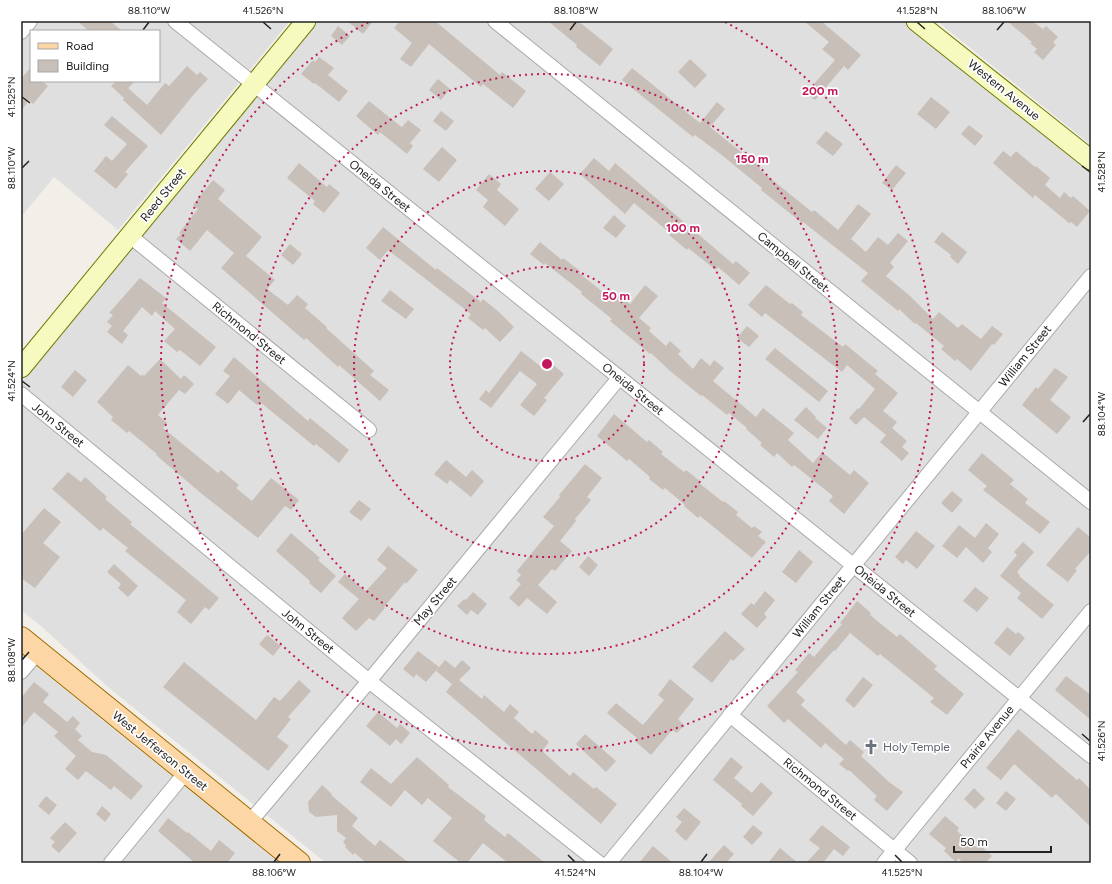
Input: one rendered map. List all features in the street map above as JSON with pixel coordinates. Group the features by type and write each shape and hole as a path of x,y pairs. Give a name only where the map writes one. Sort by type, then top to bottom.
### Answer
{"main road":[{"name":"West Jefferson Street","path":"21,638 299,863"}],"street":[{"path":"21,32 30,21"},
{"name":"Oneida Street","path":"175,21 1091,756"},
{"name":"Reed Street","path":"21,368 306,21"},
{"name":"Campbell Street","path":"494,21 1091,502"},
{"name":"Western Avenue","path":"916,21 1091,160"},
{"name":"Richmond Street","path":"130,236 368,430"},
{"name":"William Street","path":"609,863 1091,276"},
{"name":"May Street","path":"249,823 369,681 619,378"},
{"name":"John Street","path":"21,394 369,681 599,863"},
{"name":"Prairie Avenue","path":"884,863 1091,611"},
{"path":"21,672 38,652"},
{"name":"Richmond Street","path":"730,715 910,863"},
{"path":"111,863 186,772"}],"shaded area":[{"path":"21,21 290,21 118,230 54,177 21,217"},
{"path":"318,21 905,21 1091,171 1091,863 326,863 108,687 41,626 21,610 21,383"},
{"path":"937,21 1091,21 1091,145"},
{"path":"21,654 279,863 21,863"}],"building":[{"path":"77,21 110,21 121,30 88,30"},
{"path":"347,21 373,21 363,34"},
{"path":"400,21 435,21 500,75 502,72 526,91 513,108 483,84 481,87 429,44 411,67 400,59 412,43 394,28"},
{"path":"548,21 578,21 613,49 600,66 576,47 577,45"},
{"path":"804,21 821,21 861,55 848,70 844,66 815,100 806,93 835,60 822,49 829,42"},
{"path":"1007,21 1032,21 1043,29 1046,26 1058,37 1053,42 1056,45 1043,60 1034,52 1037,49 1030,43 1032,42"},
{"path":"338,26 350,36 342,45 331,36"},
{"path":"319,57 334,68 328,75 348,91 339,102 301,74 313,60 315,62"},
{"path":"690,59 707,75 695,88 678,72"},
{"path":"187,66 197,75 200,72 208,79 161,135 123,100 124,98 111,86 115,82 134,82 128,88 147,105 165,83 169,86"},
{"path":"30,68 30,82 43,82 48,86 33,104 29,100 21,111 21,79"},
{"path":"632,68 700,123 717,102 725,109 710,127 812,212 814,210 838,230 858,204 871,214 851,239 866,252 878,237 888,245 898,233 908,241 890,263 894,267 886,276 910,296 933,319 939,312 958,328 962,324 981,339 992,326 1003,334 994,345 992,344 971,371 957,359 955,361 941,349 944,346 916,323 915,324 899,309 898,311 861,281 868,273 761,190 762,188 723,156 695,135 693,137 622,80"},
{"path":"438,79 450,89 441,100 429,90"},
{"path":"931,97 950,112 936,129 917,114"},
{"path":"369,101 402,127 408,120 421,130 410,143 413,146 407,154 380,132 378,135 356,116"},
{"path":"441,111 454,121 446,131 433,121"},
{"path":"112,116 148,146 125,172 128,174 116,189 94,171 106,156 112,161 127,144 104,125"},
{"path":"969,125 983,136 975,146 961,134"},
{"path":"826,131 843,144 833,156 816,143"},
{"path":"442,147 457,160 439,182 423,169"},
{"path":"1003,151 1011,157 1016,151 1050,178 1045,185 1060,198 1064,192 1071,198 1073,196 1090,211 1077,227 1071,222 1069,223 1035,195 1033,198 993,163"},
{"path":"594,158 609,171 615,163 733,264 736,261 750,273 739,285 718,267 716,270 688,248 687,250 669,235 670,233 634,203 625,214 580,174"},
{"path":"299,163 327,187 329,184 340,193 324,213 313,204 315,201 287,178"},
{"path":"896,165 906,173 892,190 882,183"},
{"path":"550,172 564,184 549,201 535,189"},
{"path":"489,174 501,184 497,190 519,209 505,226 483,207 488,200 476,190"},
{"path":"213,180 225,190 218,199 262,237 246,256 275,280 267,289 288,305 297,295 308,304 305,308 374,371 370,375 389,390 380,401 339,365 338,367 306,338 304,340 221,268 234,253 207,230 190,251 176,239 198,209 193,205"},
{"path":"614,215 626,226 616,238 603,228"},
{"path":"383,227 436,270 437,268 481,302 483,299 514,327 500,342 485,328 483,330 468,318 471,314 388,250 380,260 366,248"},
{"path":"942,232 967,252 958,264 950,257 951,255 934,242"},
{"path":"540,242 562,260 563,258 580,271 579,273 613,300 618,295 630,304 645,285 658,296 639,318 651,328 649,331 666,346 670,341 681,351 678,354 693,369 701,358 710,366 714,360 724,368 713,381 756,417 763,408 794,433 788,440 813,463 822,452 850,475 854,470 869,483 844,514 829,501 833,496 794,465 792,467 777,453 774,457 760,445 762,443 746,429 747,428 729,413 727,415 702,395 701,396 670,371 651,353 650,354 610,321 612,319 581,294 582,292 545,263 544,265 530,254"},
{"path":"290,244 302,254 293,265 281,255"},
{"path":"140,278 166,298 162,303 216,347 200,366 180,350 177,352 164,341 175,329 155,311 152,316 142,307 123,331 128,335 122,344 107,332 112,326 107,322 113,315 109,313"},
{"path":"766,285 790,304 792,303 803,312 801,315 843,347 845,344 878,371 875,374 898,393 883,411 897,422 892,428 907,441 902,447 909,453 902,461 880,442 886,435 864,417 856,425 849,418 858,408 859,409 875,389 847,365 842,372 765,313 762,317 748,305"},
{"path":"390,290 414,309 406,319 381,301"},
{"path":"747,326 759,336 749,347 737,338"},
{"path":"775,348 828,391 819,402 765,359"},
{"path":"521,351 544,369 550,362 564,374 544,398 547,400 534,416 520,405 537,384 520,371 491,408 479,399 486,390 489,393"},
{"path":"234,357 308,421 310,418 349,450 339,463 316,444 314,446 260,402 257,405 239,390 228,404 215,394 230,376 223,371"},
{"path":"160,359 181,379 184,375 194,384 185,394 179,390 158,415 167,423 163,428 218,473 221,470 239,485 236,488 252,501 271,478 299,500 291,510 285,506 258,538 202,494 129,431 127,433 111,420 113,417 97,402 128,365 141,376 142,374 144,376"},
{"path":"1055,368 1068,377 1050,400 1071,417 1057,434 1022,405 1036,387 1038,389"},
{"path":"75,370 87,380 73,397 61,387"},
{"path":"806,407 816,417 815,418 827,428 818,439 794,420"},
{"path":"614,414 647,442 649,440 663,452 661,454 684,472 686,470 700,481 699,483 738,512 736,515 752,528 754,526 762,532 758,536 766,542 752,558 700,516 698,518 665,488 663,490 649,479 650,477 629,459 627,461 597,436"},
{"path":"982,453 1014,480 1010,484 1028,499 1025,503 1050,522 1040,534 983,490 987,486 968,470"},
{"path":"446,460 466,477 472,470 484,481 471,497 450,480 447,484 434,474"},
{"path":"585,464 602,478 587,497 591,500 575,519 576,521 560,541 572,551 555,571 552,569 538,585 557,602 547,614 527,598 519,607 509,598 521,584 516,580 521,575 517,571 554,526 543,517"},
{"path":"68,472 81,482 85,477 107,497 105,499 132,522 130,524 219,598 209,610 205,607 191,624 177,612 186,600 125,551 128,548 103,528 100,531 52,489"},
{"path":"952,491 963,500 952,513 941,503"},
{"path":"359,500 371,509 361,521 349,512"},
{"path":"44,508 61,522 43,543 60,557 35,588 21,578 21,535"},
{"path":"986,523 999,534 988,548 992,552 983,563 966,547 957,558 942,546 959,525 975,538"},
{"path":"1078,527 1091,538 1091,551 1075,569 1077,570 1068,582 1046,565"},
{"path":"916,531 935,546 917,569 906,560 903,564 895,557"},
{"path":"291,533 320,558 318,560 336,576 321,593 309,583 310,581 276,551"},
{"path":"1023,542 1034,552 1017,572 1020,575 1019,576 1054,605 1042,619 1017,598 1021,593 1000,576 1017,555 1014,552"},
{"path":"388,546 418,570 406,584 405,582 374,621 369,618 356,631 342,618 359,599 338,582 345,574 366,591 387,568 377,560"},
{"path":"799,550 813,562 796,583 782,572"},
{"path":"588,556 598,565 589,576 579,567"},
{"path":"114,564 138,586 128,597 118,588 121,584 107,572"},
{"path":"975,587 989,598 977,612 963,601"},
{"path":"765,591 775,600 764,614 767,617 757,628 741,614 751,603 754,605"},
{"path":"473,592 487,604 478,615 471,610 467,615 457,606 464,599 466,600"},
{"path":"857,601 871,613 870,615 897,637 900,634 937,666 934,669 964,694 947,715 930,702 934,698 880,654 878,656 850,633 796,692 805,700 801,705 846,745 850,740 864,752 861,756 889,782 903,792 887,811 874,800 877,796 849,770 848,771 839,764 844,759 825,743 821,748 788,719 784,723 767,706 798,672 795,670 809,653 814,657 842,624 840,623"},
{"path":"1007,627 1016,634 1018,632 1025,638 1010,656 994,643"},
{"path":"725,631 745,649 733,661 731,659 712,683 692,667"},
{"path":"267,635 281,646 273,656 259,644"},
{"path":"418,651 439,667 426,682 416,674 414,678 403,669"},
{"path":"445,660 455,668 462,660 471,668 459,680 482,699 484,695 504,712 510,704 519,712 514,718 532,734 535,730 549,742 542,751 570,776 573,772 594,789 596,787 617,804 601,824 446,692 452,684 436,671"},
{"path":"184,662 256,720 274,697 280,701 299,680 311,691 288,717 291,719 277,737 289,746 268,771 163,687"},
{"path":"1066,676 1091,695 1091,720 1055,690"},
{"path":"863,677 873,685 854,708 845,700"},
{"path":"670,679 694,699 678,719 684,725 677,733 672,730 651,755 635,741 637,738 607,713 616,703 643,725 664,700 658,695"},
{"path":"34,682 49,694 43,702 67,722 73,716 80,723 75,729 82,736 78,740 92,752 106,755 143,786 131,800 114,786 111,790 86,771 78,780 65,769 76,756 54,736 58,732 34,712 21,728 21,698"},
{"path":"378,712 397,728 400,724 410,733 401,744 396,739 390,746 366,726"},
{"path":"1018,729 1077,780 1079,778 1091,790 1091,827 1056,794 1052,798 1014,764 1001,780 986,768"},
{"path":"585,734 616,761 606,772 576,744"},
{"path":"417,757 449,785 448,787 486,816 484,820 505,837 508,833 545,863 508,863 483,843 467,863 461,863 433,841 452,818 428,798 422,805 405,790 391,807 360,782 371,768 391,784"},
{"path":"731,757 743,767 734,778 752,793 761,782 773,793 753,816 741,806 742,804 713,780"},
{"path":"322,785 332,794 331,795 358,818 352,826 375,846 380,840 409,863 366,863 355,853 353,855 345,847 346,845 343,842 346,838 337,831 337,815 316,817 309,812 308,802"},
{"path":"974,788 985,799 975,809 964,799"},
{"path":"1006,791 1016,799 1006,811 996,803"},
{"path":"46,796 57,805 49,815 38,806"},
{"path":"102,806 111,814 105,822 96,814"},
{"path":"684,808 701,822 686,841 675,831 682,822 676,817"},
{"path":"945,816 959,828 957,831 976,847 979,844 992,856 985,863 963,863 958,858 956,862 944,851 946,848 929,834"},
{"path":"168,818 211,851 219,840 235,853 227,863 195,863 158,831"},
{"path":"65,822 77,833 59,853 51,846 55,842 50,838"},
{"path":"753,825 763,833 752,845 743,837"},
{"path":"822,825 850,847 843,856 834,849 823,863 806,863 820,848 809,840"},
{"path":"724,845 734,854 726,863 708,863"},
{"path":"653,846 673,863 639,863"},
{"path":"780,848 798,863 768,863"}],"place":[{"name":"Holy Temple","path":"871,747"}]}
